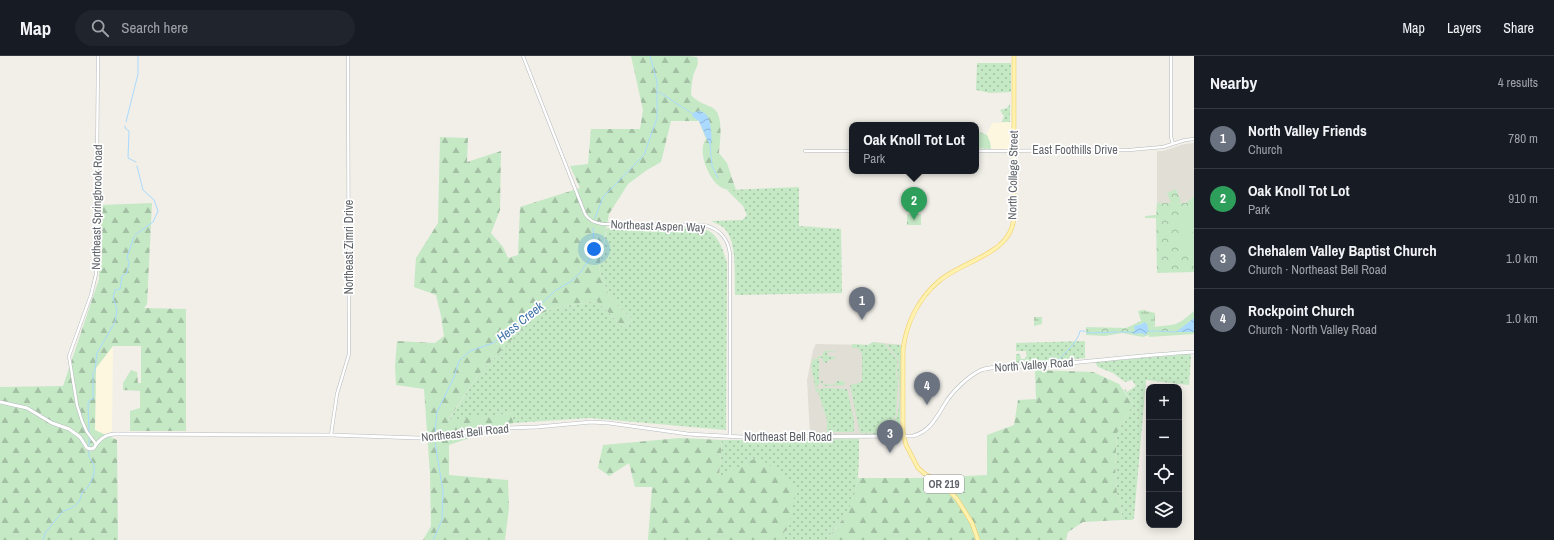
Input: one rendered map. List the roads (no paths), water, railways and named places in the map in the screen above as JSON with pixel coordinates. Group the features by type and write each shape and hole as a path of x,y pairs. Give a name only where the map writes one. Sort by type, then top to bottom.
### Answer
{"main road":[{"name":"North College Street","path":"903,436 904,344 909,324 919,304 939,281 953,271 995,248 1008,236 1012,227 1014,214 1014,56"},
{"name":"North Valley Road","path":"903,436 913,436 926,430 936,420 952,394 971,377 984,368 1036,366 1135,356 1194,352"},
{"path":"0,402 27,408 52,423 69,429 80,437 89,449 94,448 96,444"},
{"name":"Northeast Bell Road","path":"96,444 104,437 116,434 331,435 434,438 484,429 529,428 597,422 688,434 730,437 903,436"},
{"name":"OR 219","path":"903,436 911,457 918,468 924,474 942,483 950,490 969,517 978,540"}],"street":[{"name":"Northeast Springbrook Road","path":"96,444 87,432 77,405 69,356 91,295 96,274 98,56"},
{"name":"Northeast Zimri Drive","path":"331,435 337,394 347,363 349,351 348,56"},
{"name":"Northeast Aspen Way","path":"523,56 585,214 590,220 594,223 604,224 704,225 717,230 726,239 730,254 730,437"},
{"path":"1171,56 1171,137 1173,144"},
{"name":"East Foothills Drive","path":"979,151 1129,150 1163,147 1194,139"},
{"path":"805,151 849,151"}],"water":[{"path":"700,111 706,114 709,120 711,128 710,146 699,121 693,117 692,114"},
{"path":"1194,318 1194,332 1176,332 1193,319"},
{"path":"1144,322 1147,324 1148,329 1146,335 1141,333 1134,334 1131,332 1135,331 1134,326"}],"waterway":[{"path":"126,122 138,74 138,56"},
{"name":"Hess Creek","path":"595,218 603,197 644,155 657,118 657,82 650,56"},
{"path":"659,92 693,114"},
{"path":"125,126 125,128 129,131 128,158 136,162"},
{"path":"710,146 712,166 718,178"},
{"path":"135,235 153,222 158,211 154,200 143,190 137,166"},
{"name":"Hess Creek","path":"435,434 437,412 454,377 459,361 470,351 493,343 526,318 556,290 570,282 580,273 592,255 594,243 593,228"},
{"path":"89,433 88,403 93,399 93,373 95,370 97,353 115,322 117,309 113,298 115,290 120,289 122,276 127,273 129,262 127,257 134,237"},
{"path":"1058,361 1074,343 1080,331 1085,331 1087,333 1118,332"},
{"path":"1147,331 1156,331"},
{"path":"1158,331 1176,332"},
{"path":"1120,332 1131,332"},
{"path":"89,439 89,447"},
{"name":"Hess Creek","path":"433,540 442,520 443,491 435,443"},
{"path":"43,540 45,533 63,511 70,509 78,502 82,492 87,488 91,481 94,473 94,466 89,456 89,451"}],"place":[{"name":"Oak Knoll Tot Lot","path":"914,220"},
{"name":"North Valley Friends","path":"862,320"},
{"name":"Rockpoint Church","path":"927,405"},
{"name":"Chehalem Valley Baptist Church","path":"890,453"}]}
